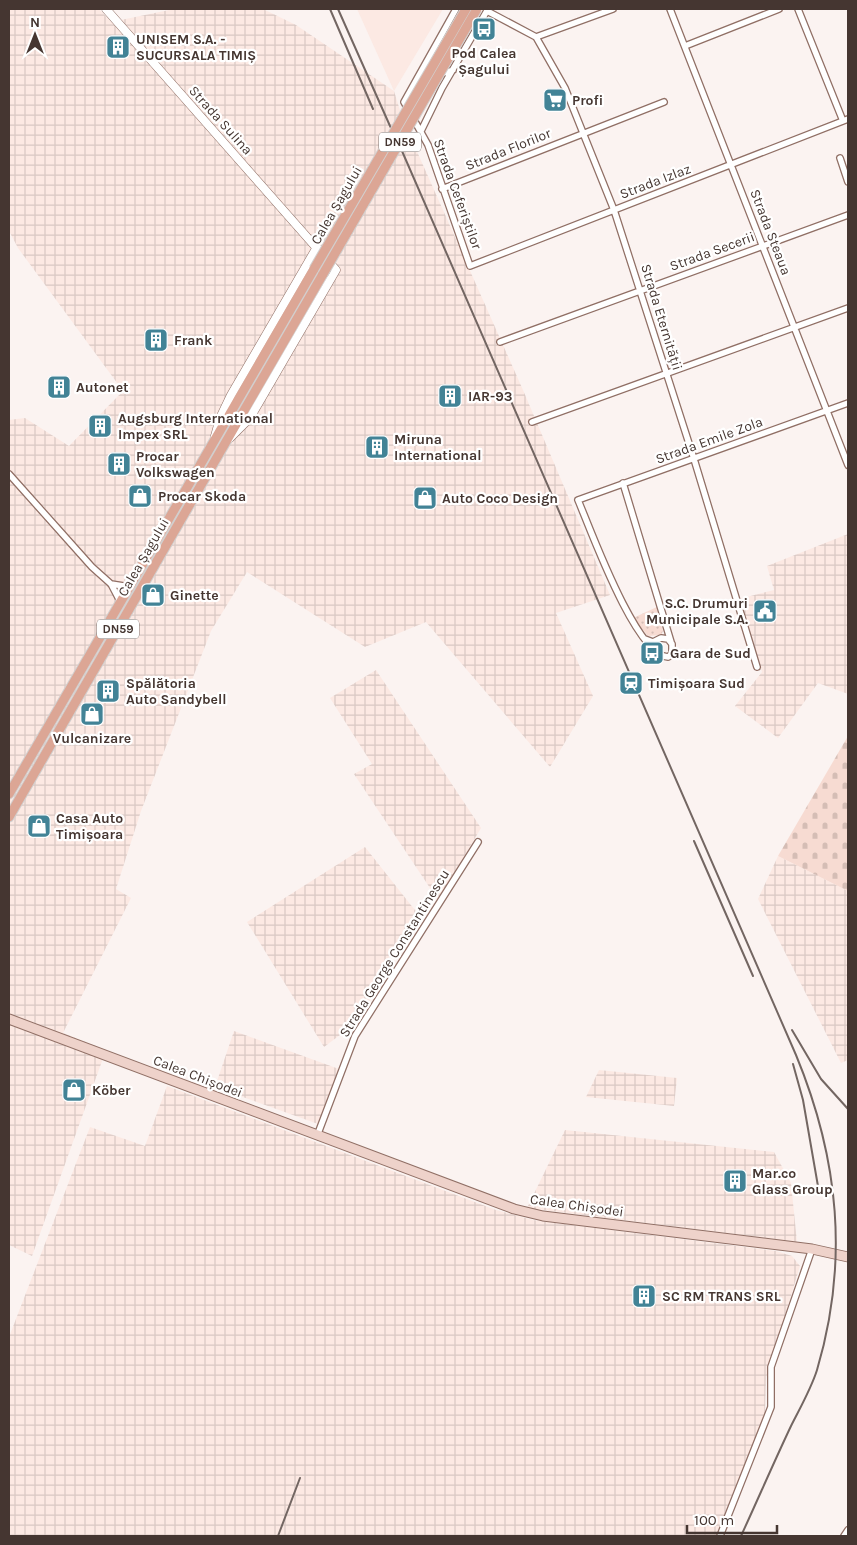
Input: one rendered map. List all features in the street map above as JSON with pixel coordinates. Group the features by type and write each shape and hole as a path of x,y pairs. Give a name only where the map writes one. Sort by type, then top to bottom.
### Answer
{"main road":[{"name":"Calea Șagului","path":"9,794 466,9"},
{"name":"Calea Șagului","path":"9,817 477,9"},
{"name":"Calea Chișodei","path":"9,1019 317,1136 529,1213 812,1249 848,1257"}],"street":[{"name":"Strada Sulina","path":"106,9 336,270"},
{"path":"421,131 404,102 456,9"},
{"path":"421,131 442,88 488,10 536,37 613,9"},
{"name":"Strada Steaua","path":"670,9 848,464"},
{"path":"685,46 779,9"},
{"path":"798,9 845,120"},
{"name":"Strada Eternității","path":"536,37 565,88 614,210 694,459 757,667"},
{"path":"430,56 428,64 434,73 442,75 453,70"},
{"name":"Strada Florilor","path":"442,189 664,102"},
{"name":"Strada Izlaz","path":"470,266 845,120"},
{"name":"Strada Ceferiștilor","path":"421,131 428,145 470,266"},
{"path":"840,158 848,182"},
{"name":"Strada Secerii","path":"500,342 848,215"},
{"name":"Calea Șagului","path":"214,444 220,418 230,395 317,247"},
{"name":"Calea Șagului","path":"226,441 250,418 336,270"},
{"path":"532,422 848,308"},
{"name":"Strada Emile Zola","path":"645,639 626,614 578,500 848,403"},
{"path":"9,474 92,567 111,584 121,603"},
{"path":"623,483 673,651 670,656 664,657 645,639"},
{"path":"111,584 130,587"},
{"path":"657,651 655,646 659,639 666,634 667,630"},
{"path":"645,639 650,642 666,638 671,643"},
{"name":"Strada George Constantinescu","path":"317,1136 355,1036 478,842"},
{"path":"720,1536 771,1407 771,1367 812,1249"},
{"path":"844,1536 848,1530"}],"shaded area":[{"path":"9,9 99,9 111,22 174,9 263,9 296,25 394,91 403,120 523,390 610,595 556,613 593,696 550,767 426,622 365,647 247,572 211,631 141,811 116,889 131,898 63,1033 106,1050 32,1256 9,1245 9,420 25,418 69,446 123,391 18,248 9,231"},
{"path":"357,9 443,9 394,91"},
{"path":"848,534 848,694 818,683 778,738 735,706 762,672 739,599 774,590 767,566"},
{"path":"376,670 481,828 438,900 354,774 372,764 330,698"},
{"path":"365,847 418,914 381,969 386,978 352,1026 324,1047 247,922"},
{"path":"778,856 848,891 848,1060 841,1063 758,899"},
{"path":"234,1031 339,1069 318,1124 215,1087"},
{"path":"599,1070 677,1078 674,1106 586,1097"},
{"path":"167,1086 496,1210 533,1220 776,1251 792,1256 800,1266 766,1378 765,1413 716,1536 9,1536 9,1337 90,1127 145,1146"},
{"path":"565,1130 774,1152 791,1183 797,1242 527,1208"}],"green space":[{"path":"657,607 663,631 661,635 648,636 633,618"},
{"path":"848,736 848,891 778,856"}],"railway":[{"path":"330,9 373,109"},
{"path":"338,9 398,141"},
{"path":"395,135 796,1055 811,1094 822,1133 835,1211 836,1250 827,1330 812,1384 741,1536"},
{"path":"694,841 753,976"},
{"path":"792,1030 821,1079 848,1109"},
{"path":"793,1064 803,1100 819,1192"},
{"path":"278,1536 300,1478"}],"place":[{"name":"Pod Calea Șagului","path":"484,29"},
{"name":"UNISEM S.A. - SUCURSALA TIMIȘ","path":"118,47"},
{"name":"Profi","path":"555,100"},
{"name":"Frank","path":"156,340"},
{"name":"Autonet","path":"59,387"},
{"name":"IAR-93","path":"450,396"},
{"name":"Augsburg International Impex SRL","path":"100,426"},
{"name":"Miruna International","path":"377,447"},
{"name":"Procar Volkswagen","path":"119,464"},
{"name":"Procar Skoda","path":"140,496"},
{"name":"Auto Coco Design","path":"425,498"},
{"name":"Ginette","path":"153,595"},
{"name":"S.C. Drumuri Municipale S.A.","path":"765,611"},
{"name":"Gara de Sud","path":"652,653"},
{"name":"Timișoara Sud","path":"631,683"},
{"name":"Spălătoria Auto Sandybell","path":"108,691"},
{"name":"Vulcanizare","path":"92,714"},
{"name":"Casa Auto Timișoara","path":"39,826"},
{"name":"Köber","path":"74,1090"},
{"name":"Mar.co Glass Group","path":"735,1181"},
{"name":"SC RM TRANS SRL","path":"644,1296"}]}
